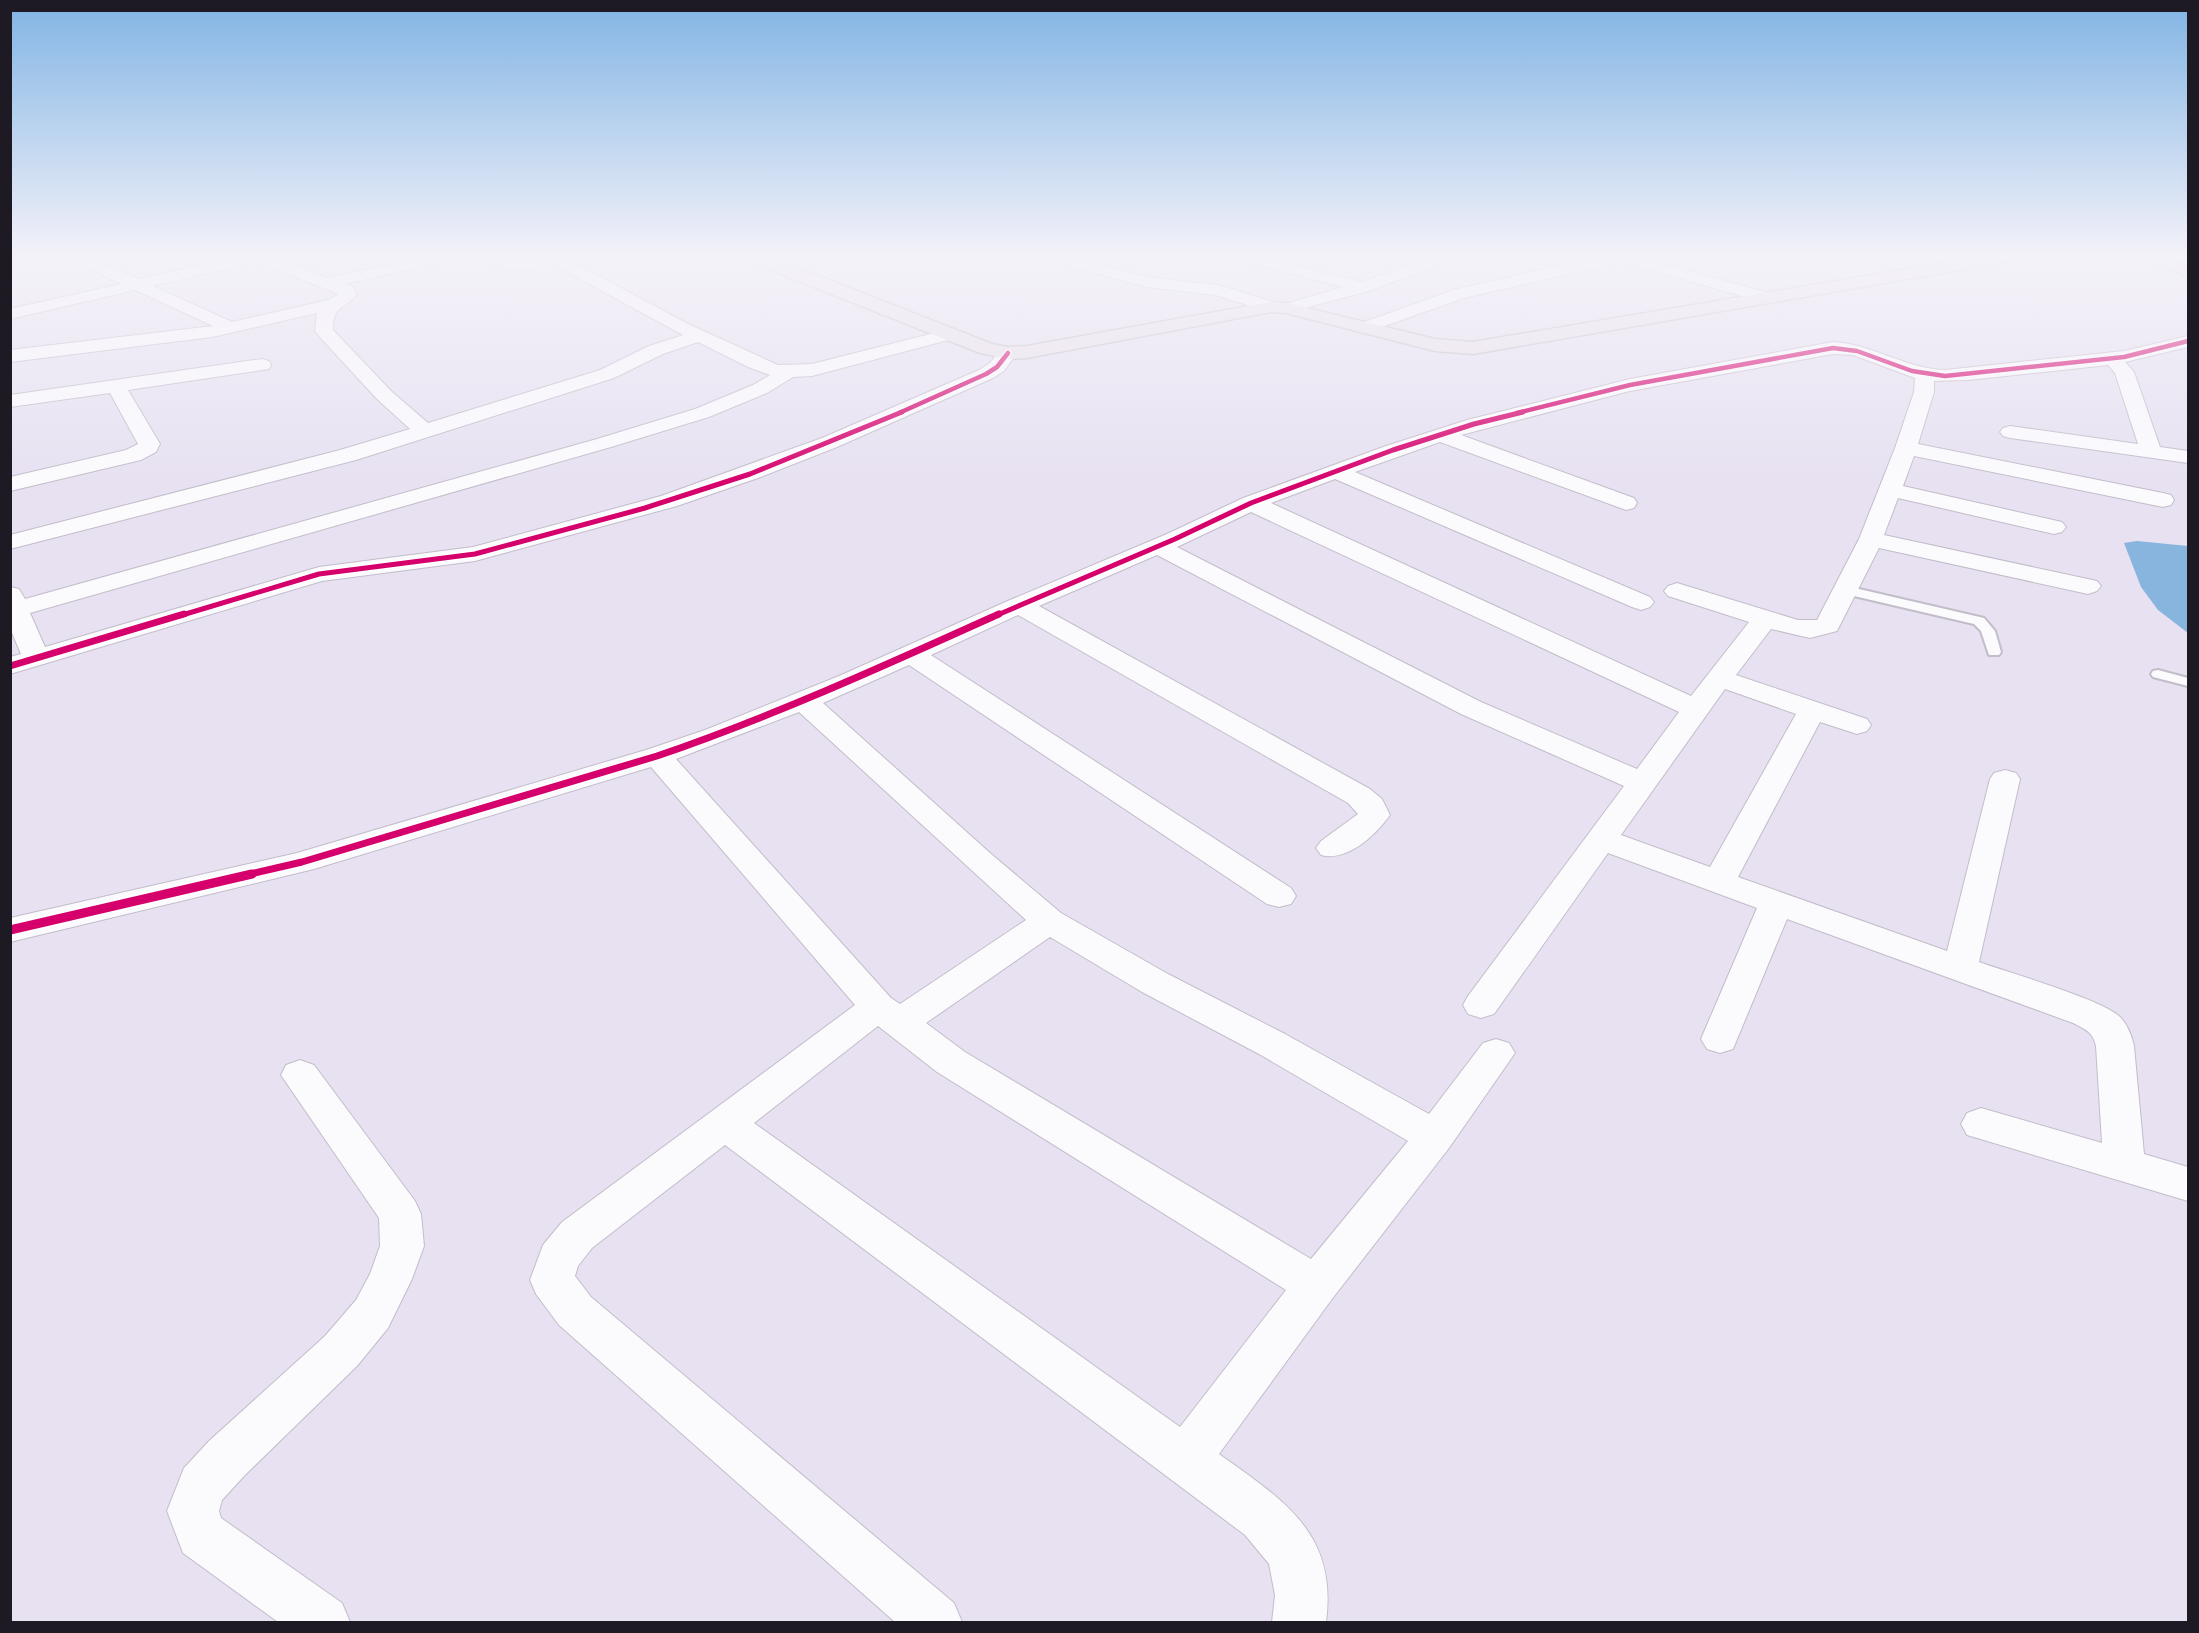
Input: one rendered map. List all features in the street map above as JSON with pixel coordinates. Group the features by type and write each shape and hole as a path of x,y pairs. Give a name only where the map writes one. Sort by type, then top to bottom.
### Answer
{"main road":[{"path":"943,331 987,349 1008,353 1027,352 1146,331"},
{"path":"1378,331 1435,345 1463,349 1566,331"}],"street":[{"path":"28,331 57,350"},
{"path":"10,356 213,331"},
{"path":"324,331 384,395 424,431"},
{"path":"690,331 755,363 788,372 812,370 950,334"},
{"path":"10,542 270,476 424,431 607,374 656,350 699,336"},
{"path":"10,930 302,862 657,756 804,701 1251,503 1335,471 1442,435 1630,385 1833,348 1845,347 1869,352 1909,371 1925,375 1954,375 2154,351 2188,341"},
{"path":"10,666 319,574 365,566 448,560 669,501 766,468 888,419 986,374 997,367 1008,353"},
{"path":"2111,357 2124,372 2151,451"},
{"path":"10,401 262,365"},
{"path":"36,659 13,601 681,419 737,400 788,372"},
{"path":"1677,591 1800,629 1821,629 1828,625 1871,539 1891,490 1924,392 1925,375"},
{"path":"10,484 133,455 148,448 149,444 116,386"},
{"path":"2010,432 2188,457"},
{"path":"1442,435 1626,503"},
{"path":"1906,448 2163,500"},
{"path":"1335,471 1641,602"},
{"path":"1891,490 2055,527"},
{"path":"1251,503 1696,709"},
{"path":"1871,539 2088,586"},
{"path":"1157,546 1471,708 1643,783"},
{"path":"1019,605 1359,796 1371,806 1374,815 1366,825 1332,848"},
{"path":"1481,1005 1696,709 1765,619"},
{"path":"911,654 1279,896"},
{"path":"1719,678 1857,725"},
{"path":"804,701 978,860 1049,921 1155,983 1272,1044 1435,1137"},
{"path":"1718,883 1812,710"},
{"path":"657,756 889,1015 971,1075 1316,1285"},
{"path":"1960,969 2005,779"},
{"path":"1602,840 2107,1023 2113,1033 2115,1046 2124,1167"},
{"path":"1720,1039 1776,904"},
{"path":"935,1623 575,1311 552,1280 559,1258 577,1235 725,1123 889,1015 1049,921"},
{"path":"1185,1460 1316,1285 1435,1137 1496,1053"},
{"path":"300,1075 399,1214 402,1246 390,1279 372,1314 341,1351 227,1458 202,1485 193,1511 201,1535 323,1623"},
{"path":"725,1123 1263,1517 1293,1552 1302,1595 1299,1623"},
{"path":"1981,1124 2188,1184"}],"lane":[{"path":"1846,590 1979,621 1990,632 1994,652"},
{"path":"2158,674 2188,682"}],"water":[{"path":"2137,541 2188,546 2188,633 2158,610 2141,587 2124,543"}],"cycle path":[{"path":"10,930 302,862 657,756 715,736 849,682 1019,605 1175,539 1251,503 1393,450 1474,424 1630,385 1833,348 1845,348 1868,354 1912,371 1945,376 2124,357 2188,341"},
{"path":"10,666 319,574 475,554 669,501 790,459 908,409 986,374 997,367 1008,353"}]}
